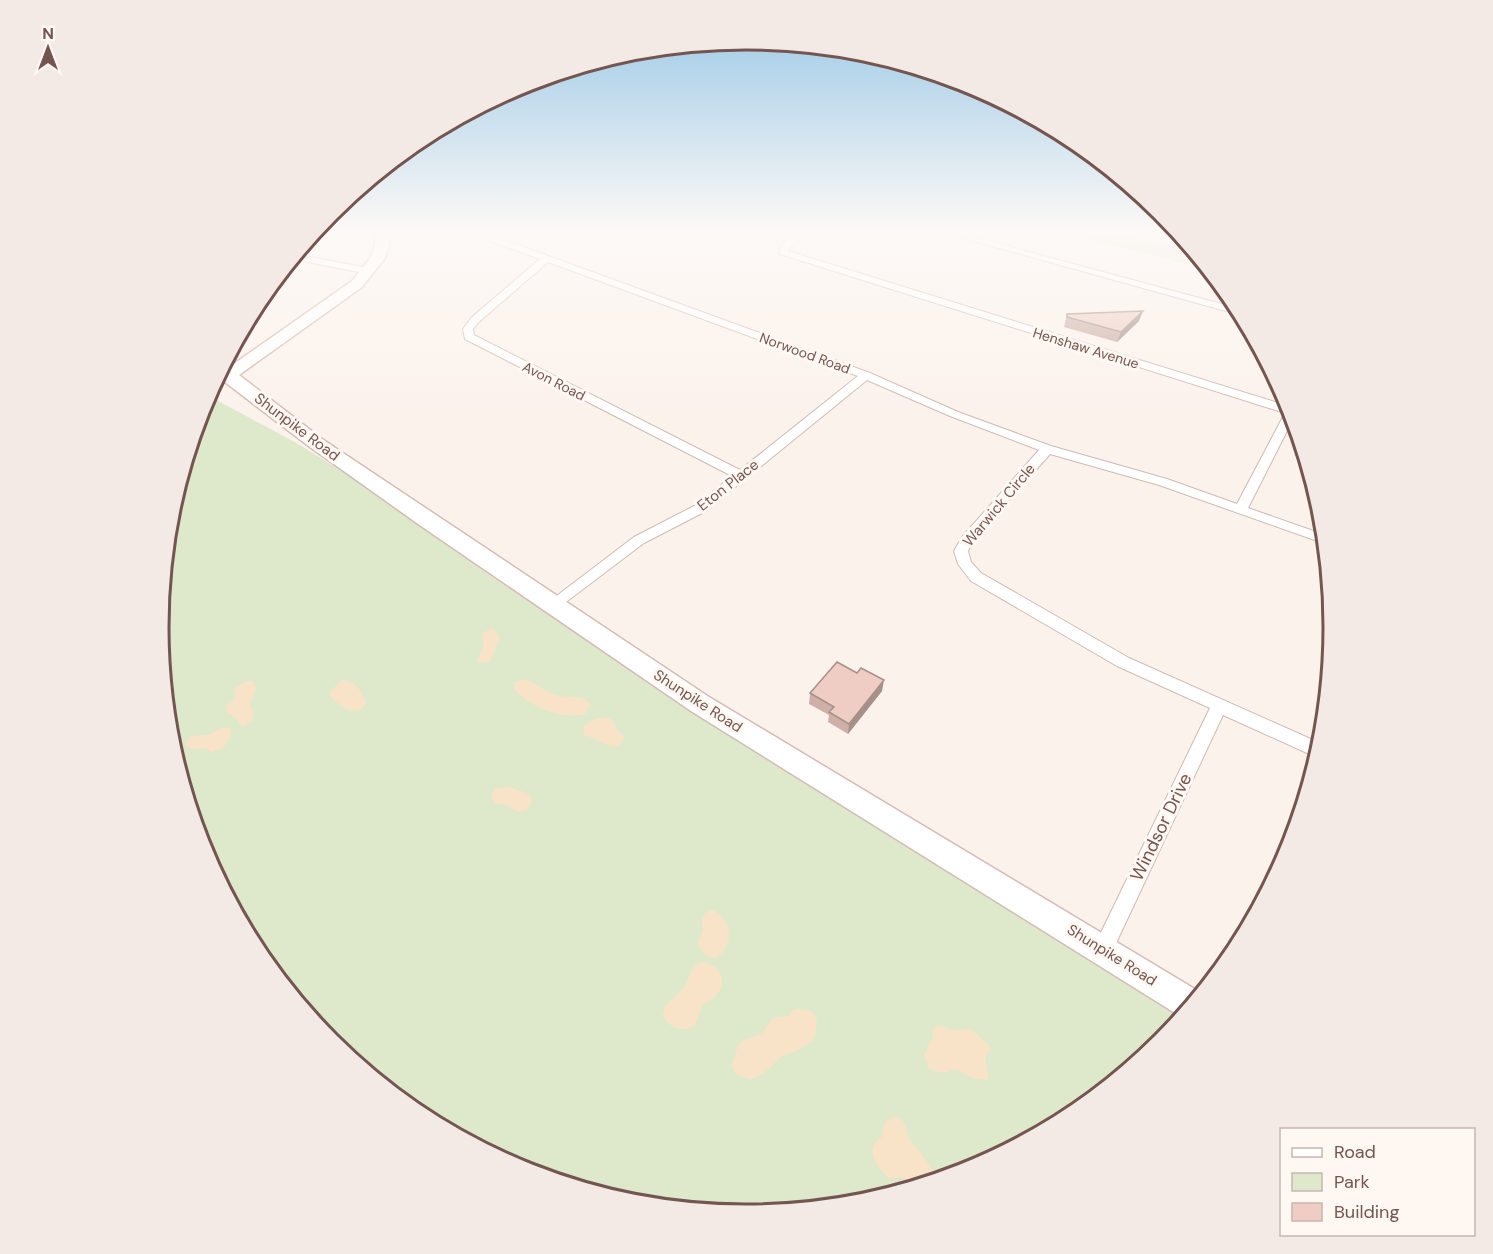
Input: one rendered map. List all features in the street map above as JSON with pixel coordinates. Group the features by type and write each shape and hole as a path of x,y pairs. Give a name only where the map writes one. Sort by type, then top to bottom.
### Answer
{"street":[{"path":"230,369 347,291"},
{"name":"Avon Road","path":"509,291 476,319 468,329 469,337 741,476"},
{"name":"Norwood Road","path":"633,291 866,375 954,414 1047,449"},
{"name":"Henshaw Avenue","path":"902,291 1281,407"},
{"path":"1160,291 1229,310"},
{"name":"Shunpike Road","path":"228,375 316,443 700,704 1186,1002"},
{"name":"Eton Place","path":"553,604 639,540 701,508 866,375"},
{"path":"1241,509 1286,422"},
{"name":"Warwick Circle","path":"1311,747 1123,662 1059,627 976,577 965,564 961,551 967,540 1047,449 1163,482 1317,537"},
{"name":"Windsor Drive","path":"1103,949 1219,706"}],"green space":[{"path":"216,400 300,445 348,475 519,595 757,752 1175,1014 1127,1061 1098,1085 1035,1127 1002,1145 967,1161 896,1185 822,1200 784,1203 709,1203 671,1200 597,1185 526,1161 491,1145 426,1107 366,1061 312,1008 288,979 246,916 229,882 213,848 189,776 180,740 170,665 170,589 180,514 200,441"}],"sand":[{"path":"494,629 500,638 490,662 477,662 484,645 482,634"},
{"path":"525,679 555,695 580,698 591,704 585,714 566,715 546,710 528,701 514,689 515,682"},
{"path":"343,680 355,685 363,696 366,704 358,711 347,710 330,697 331,690"},
{"path":"252,681 256,687 250,705 254,714 252,722 242,727 237,719 227,712 226,707 236,697 234,692 236,687"},
{"path":"597,718 609,718 614,722 615,728 625,737 619,746 610,746 584,735 583,726"},
{"path":"223,727 231,729 230,738 223,748 211,752 205,748 192,749 185,746 190,736 208,735"},
{"path":"509,787 527,793 533,800 527,810 517,812 508,805 494,803 491,794 495,789"},
{"path":"713,910 724,920 729,933 726,947 716,958 704,953 698,942 703,931 702,918 706,912"},
{"path":"703,962 718,970 722,983 720,989 710,1001 702,1005 695,1026 685,1029 676,1028 663,1015 665,1006 684,988 694,966"},
{"path":"793,1010 811,1011 817,1018 815,1035 811,1042 795,1052 783,1055 763,1074 751,1079 734,1072 732,1065 738,1046 743,1040 761,1034 773,1018 789,1016"},
{"path":"939,1025 952,1030 971,1029 991,1047 985,1059 989,1078 986,1080 972,1078 956,1069 944,1073 929,1069 924,1054 932,1040 934,1027"},
{"path":"899,1117 905,1125 910,1141 935,1173 907,1182 901,1177 889,1179 880,1169 874,1158 873,1147 882,1137 886,1122"}],"building":[{"path":"1143,311 1121,332 1067,317 1067,314"},
{"path":"837,662 857,673 861,668 884,680 849,724 829,712 834,707 810,693"}]}
